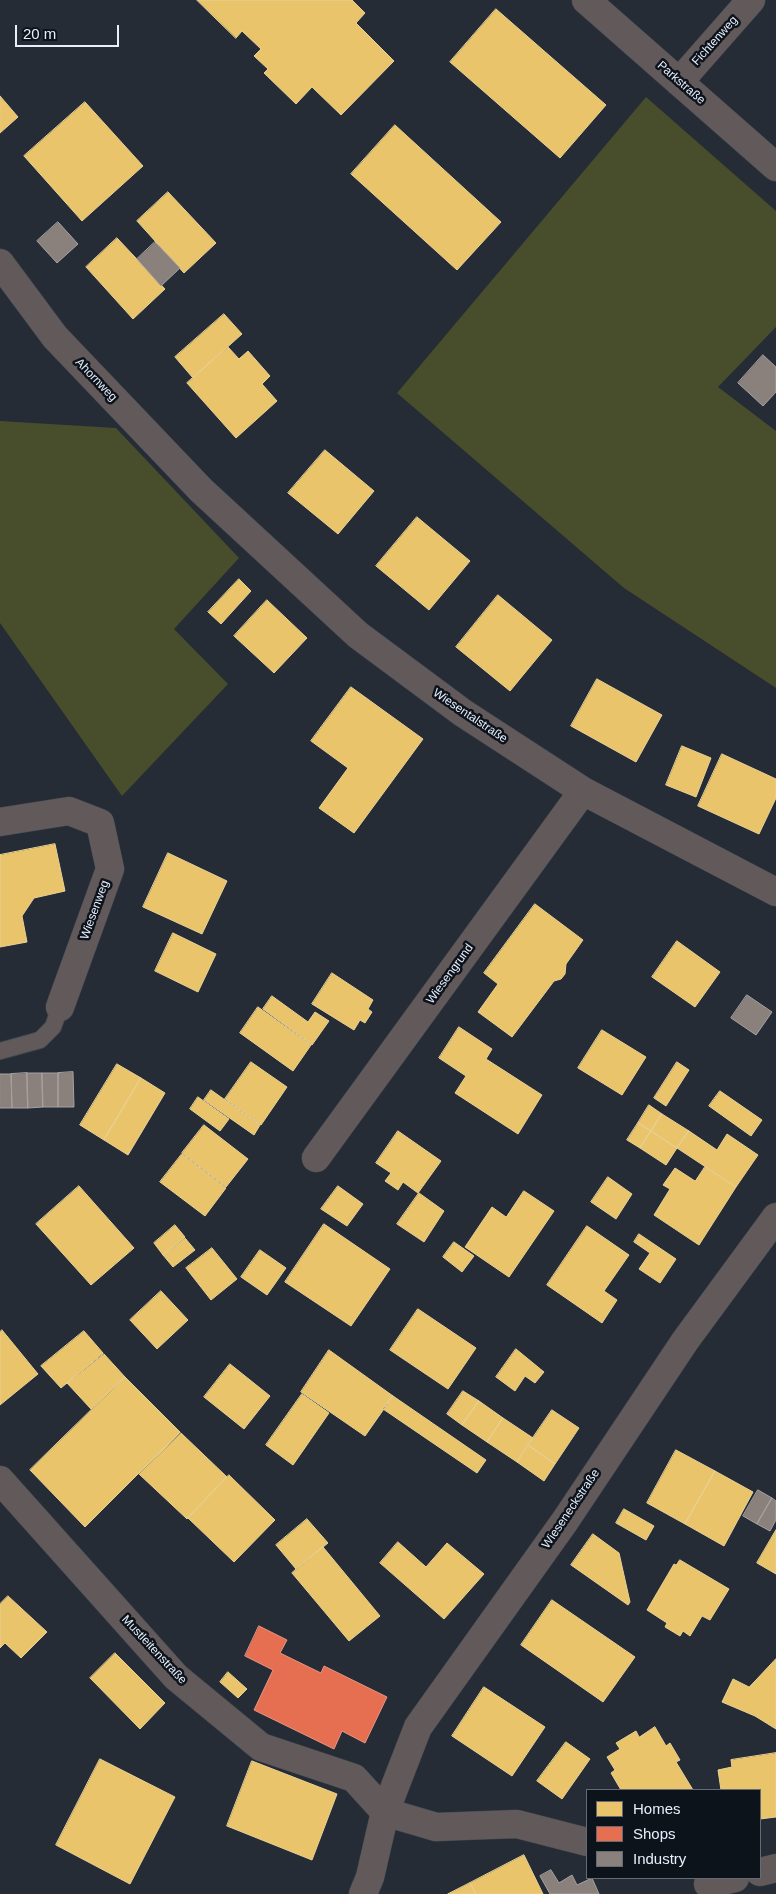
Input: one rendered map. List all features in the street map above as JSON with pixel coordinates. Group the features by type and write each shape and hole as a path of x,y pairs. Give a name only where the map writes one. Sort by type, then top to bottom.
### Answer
{"street":[{"name":"Parkstraße","path":"586,0 776,167"},
{"name":"Fichtenweg","path":"679,82 751,0"},
{"name":"Ahornweg","path":"2,270 55,337 201,490"},
{"name":"Wiesentalstraße","path":"201,490 358,635 463,713 583,790 776,892"},
{"name":"Wiesengrund","path":"316,1158 583,790"},
{"name":"Wiesenweg","path":"0,822 68,811 100,823 110,870 60,1007"},
{"name":"Wieseneckstraße","path":"363,1894 370,1877 385,1812 418,1728 565,1521 685,1341 776,1217"},
{"name":"Mustleitenstraße","path":"0,1480 176,1677 261,1748 354,1778 385,1812"},
{"path":"385,1812 436,1827 517,1824 586,1842"},
{"path":"761,1872 776,1868"},
{"path":"707,1885 731,1879"}],"lane":[{"path":"0,1051 40,1040 53,1027 60,1007"}],"green space":[{"path":"646,97 776,211 776,327 718,387 776,431 776,688 624,588 397,393"},
{"path":"0,421 116,428 239,558 174,629 228,684 122,796 0,623"}],"building: Homes":[{"path":"197,0 352,0 365,13 356,23 394,61 341,115 312,87 296,104 264,73 268,69 254,56 261,49 242,31 236,38"},
{"path":"496,9 606,105 560,158 450,62"},
{"path":"0,96 18,117 0,133"},
{"path":"85,102 143,166 82,221 24,156"},
{"path":"395,125 501,222 457,270 351,174"},
{"path":"168,192 216,243 184,273 137,221"},
{"path":"117,238 165,289 133,319 86,267"},
{"path":"224,314 242,334 193,378 175,357"},
{"path":"228,347 239,359 248,351 270,376 262,384 277,401 236,438 187,383"},
{"path":"325,450 374,491 338,534 288,493"},
{"path":"417,517 470,561 429,610 376,566"},
{"path":"239,579 251,591 221,624 208,612"},
{"path":"498,595 552,640 510,691 456,647"},
{"path":"267,600 307,638 274,673 234,636"},
{"path":"597,679 662,715 636,762 571,726"},
{"path":"351,687 423,739 354,833 319,808 348,768 311,741"},
{"path":"682,746 711,758 696,797 666,785"},
{"path":"722,754 776,779 776,798 759,834 698,806"},
{"path":"55,844 65,891 34,898 22,916 27,942 0,947 0,855"},
{"path":"168,853 227,881 202,934 143,907"},
{"path":"535,904 583,940 566,964 565,974 561,979 554,981 512,1037 478,1012 498,984 484,973"},
{"path":"173,933 216,954 198,992 155,971"},
{"path":"677,941 720,972 695,1007 652,977"},
{"path":"332,973 373,1000 368,1009 372,1012 365,1023 360,1020 354,1030 312,1004"},
{"path":"272,996 308,1022 315,1012 329,1021 312,1045 263,1009"},
{"path":"258,1007 311,1045 293,1071 240,1033"},
{"path":"459,1027 492,1049 486,1059 542,1095 518,1134 455,1093 466,1076 439,1058"},
{"path":"602,1030 646,1057 622,1095 578,1068"},
{"path":"251,1062 287,1087 261,1125 225,1099"},
{"path":"677,1062 689,1070 666,1106 654,1098"},
{"path":"117,1064 141,1078 104,1140 80,1125"},
{"path":"141,1078 165,1093 128,1155 104,1140"},
{"path":"211,1090 260,1125 254,1135 204,1100"},
{"path":"720,1091 762,1120 751,1136 709,1106"},
{"path":"198,1097 229,1119 220,1131 190,1109"},
{"path":"649,1105 662,1114 651,1131 638,1123"},
{"path":"662,1114 689,1131 677,1148 651,1131"},
{"path":"638,1123 651,1131 640,1148 627,1140"},
{"path":"204,1125 248,1159 226,1187 182,1153"},
{"path":"398,1131 441,1161 418,1193 403,1182 398,1190 385,1181 391,1173 376,1163"},
{"path":"651,1131 677,1148 666,1165 640,1148"},
{"path":"689,1131 717,1150 727,1134 758,1155 736,1187 677,1148"},
{"path":"182,1154 226,1188 205,1216 160,1182"},
{"path":"705,1167 736,1187 699,1245 654,1215 670,1189 663,1185 675,1168 695,1181"},
{"path":"608,1177 632,1194 616,1219 591,1202"},
{"path":"79,1186 134,1248 91,1285 36,1224"},
{"path":"338,1186 363,1204 347,1226 321,1209"},
{"path":"524,1191 554,1211 509,1277 465,1247 492,1207 506,1217"},
{"path":"419,1193 444,1211 424,1242 397,1224"},
{"path":"324,1224 390,1269 351,1326 285,1282"},
{"path":"175,1225 185,1237 163,1255 154,1243"},
{"path":"587,1226 629,1255 604,1291 617,1300 602,1323 547,1285"},
{"path":"639,1234 676,1259 660,1283 639,1269 650,1253 634,1242"},
{"path":"185,1238 195,1250 173,1267 163,1255"},
{"path":"454,1242 474,1256 462,1272 443,1257"},
{"path":"212,1248 237,1279 211,1300 186,1268"},
{"path":"260,1250 286,1268 267,1295 241,1277"},
{"path":"161,1291 188,1320 157,1349 130,1320"},
{"path":"418,1309 476,1348 448,1389 390,1350"},
{"path":"2,1330 38,1374 0,1405 0,1332"},
{"path":"84,1331 103,1353 61,1388 41,1366"},
{"path":"516,1349 544,1372 535,1383 525,1376 515,1391 496,1377"},
{"path":"329,1350 393,1396 365,1436 301,1392"},
{"path":"104,1354 125,1377 91,1409 67,1383"},
{"path":"230,1364 270,1396 244,1429 204,1397"},
{"path":"125,1377 180,1432 85,1527 30,1470"},
{"path":"463,1391 479,1401 462,1425 447,1414"},
{"path":"302,1394 329,1413 293,1465 266,1445"},
{"path":"393,1396 486,1460 477,1473 383,1409"},
{"path":"479,1401 503,1418 487,1442 462,1425"},
{"path":"552,1410 579,1428 555,1464 528,1445"},
{"path":"503,1418 533,1438 517,1462 487,1442"},
{"path":"181,1433 227,1477 187,1519 139,1474"},
{"path":"528,1445 555,1464 544,1481 517,1462"},
{"path":"676,1450 715,1471 685,1524 647,1503"},
{"path":"715,1471 753,1492 724,1546 685,1524"},
{"path":"229,1475 275,1520 234,1562 188,1518"},
{"path":"624,1509 654,1526 646,1540 616,1523"},
{"path":"307,1519 328,1543 296,1569 276,1545"},
{"path":"776,1530 776,1574 757,1563"},
{"path":"593,1534 619,1553 630,1602 628,1605 571,1565"},
{"path":"398,1542 426,1567 447,1543 484,1574 444,1619 380,1563"},
{"path":"323,1547 380,1616 349,1641 292,1573"},
{"path":"680,1560 729,1589 710,1620 702,1616 690,1636 683,1631 680,1636 665,1627 667,1623 647,1610 674,1564 676,1565"},
{"path":"8,1596 47,1632 21,1658 5,1643 0,1648 0,1604"},
{"path":"552,1600 635,1657 603,1702 521,1645"},
{"path":"115,1653 165,1703 140,1729 90,1678"},
{"path":"776,1659 776,1729 755,1716 722,1702 733,1679 749,1687"},
{"path":"228,1672 247,1689 238,1698 220,1682"},
{"path":"484,1687 545,1727 512,1776 452,1736"},
{"path":"655,1727 666,1746 670,1743 680,1760 676,1762 692,1789 620,1789 611,1773 615,1770 607,1757 620,1749 616,1743 636,1731 639,1737"},
{"path":"566,1742 590,1759 562,1799 537,1781"},
{"path":"776,1753 776,1817 761,1819 761,1789 721,1789 718,1770 732,1767 731,1760"},
{"path":"100,1759 175,1797 130,1884 56,1845"},
{"path":"252,1761 337,1794 312,1860 227,1826"},
{"path":"524,1855 543,1894 476,1894 470,1883"},
{"path":"470,1883 476,1894 448,1894"}],"building: Shops":[{"path":"259,1626 287,1640 280,1653 321,1673 324,1666 387,1697 365,1743 342,1731 334,1749 254,1710 273,1670 245,1656"}],"building: Industry":[{"path":"58,222 78,244 57,263 37,241"},
{"path":"155,242 180,268 161,286 137,259"},
{"path":"763,355 776,367 776,392 763,406 738,383"},
{"path":"747,995 772,1012 756,1035 731,1018"},
{"path":"73,1072 74,1107 58,1107 58,1073"},
{"path":"27,1073 28,1108 12,1108 11,1074"},
{"path":"27,1073 42,1073 43,1107 28,1108"},
{"path":"42,1073 58,1073 58,1107 43,1107"},
{"path":"0,1074 11,1074 12,1108 0,1108"},
{"path":"758,1490 772,1498 757,1524 743,1516"},
{"path":"772,1498 776,1501 776,1520 770,1531 757,1524"},
{"path":"551,1870 559,1883 572,1875 577,1885 592,1879 599,1894 550,1894 540,1876"}]}
